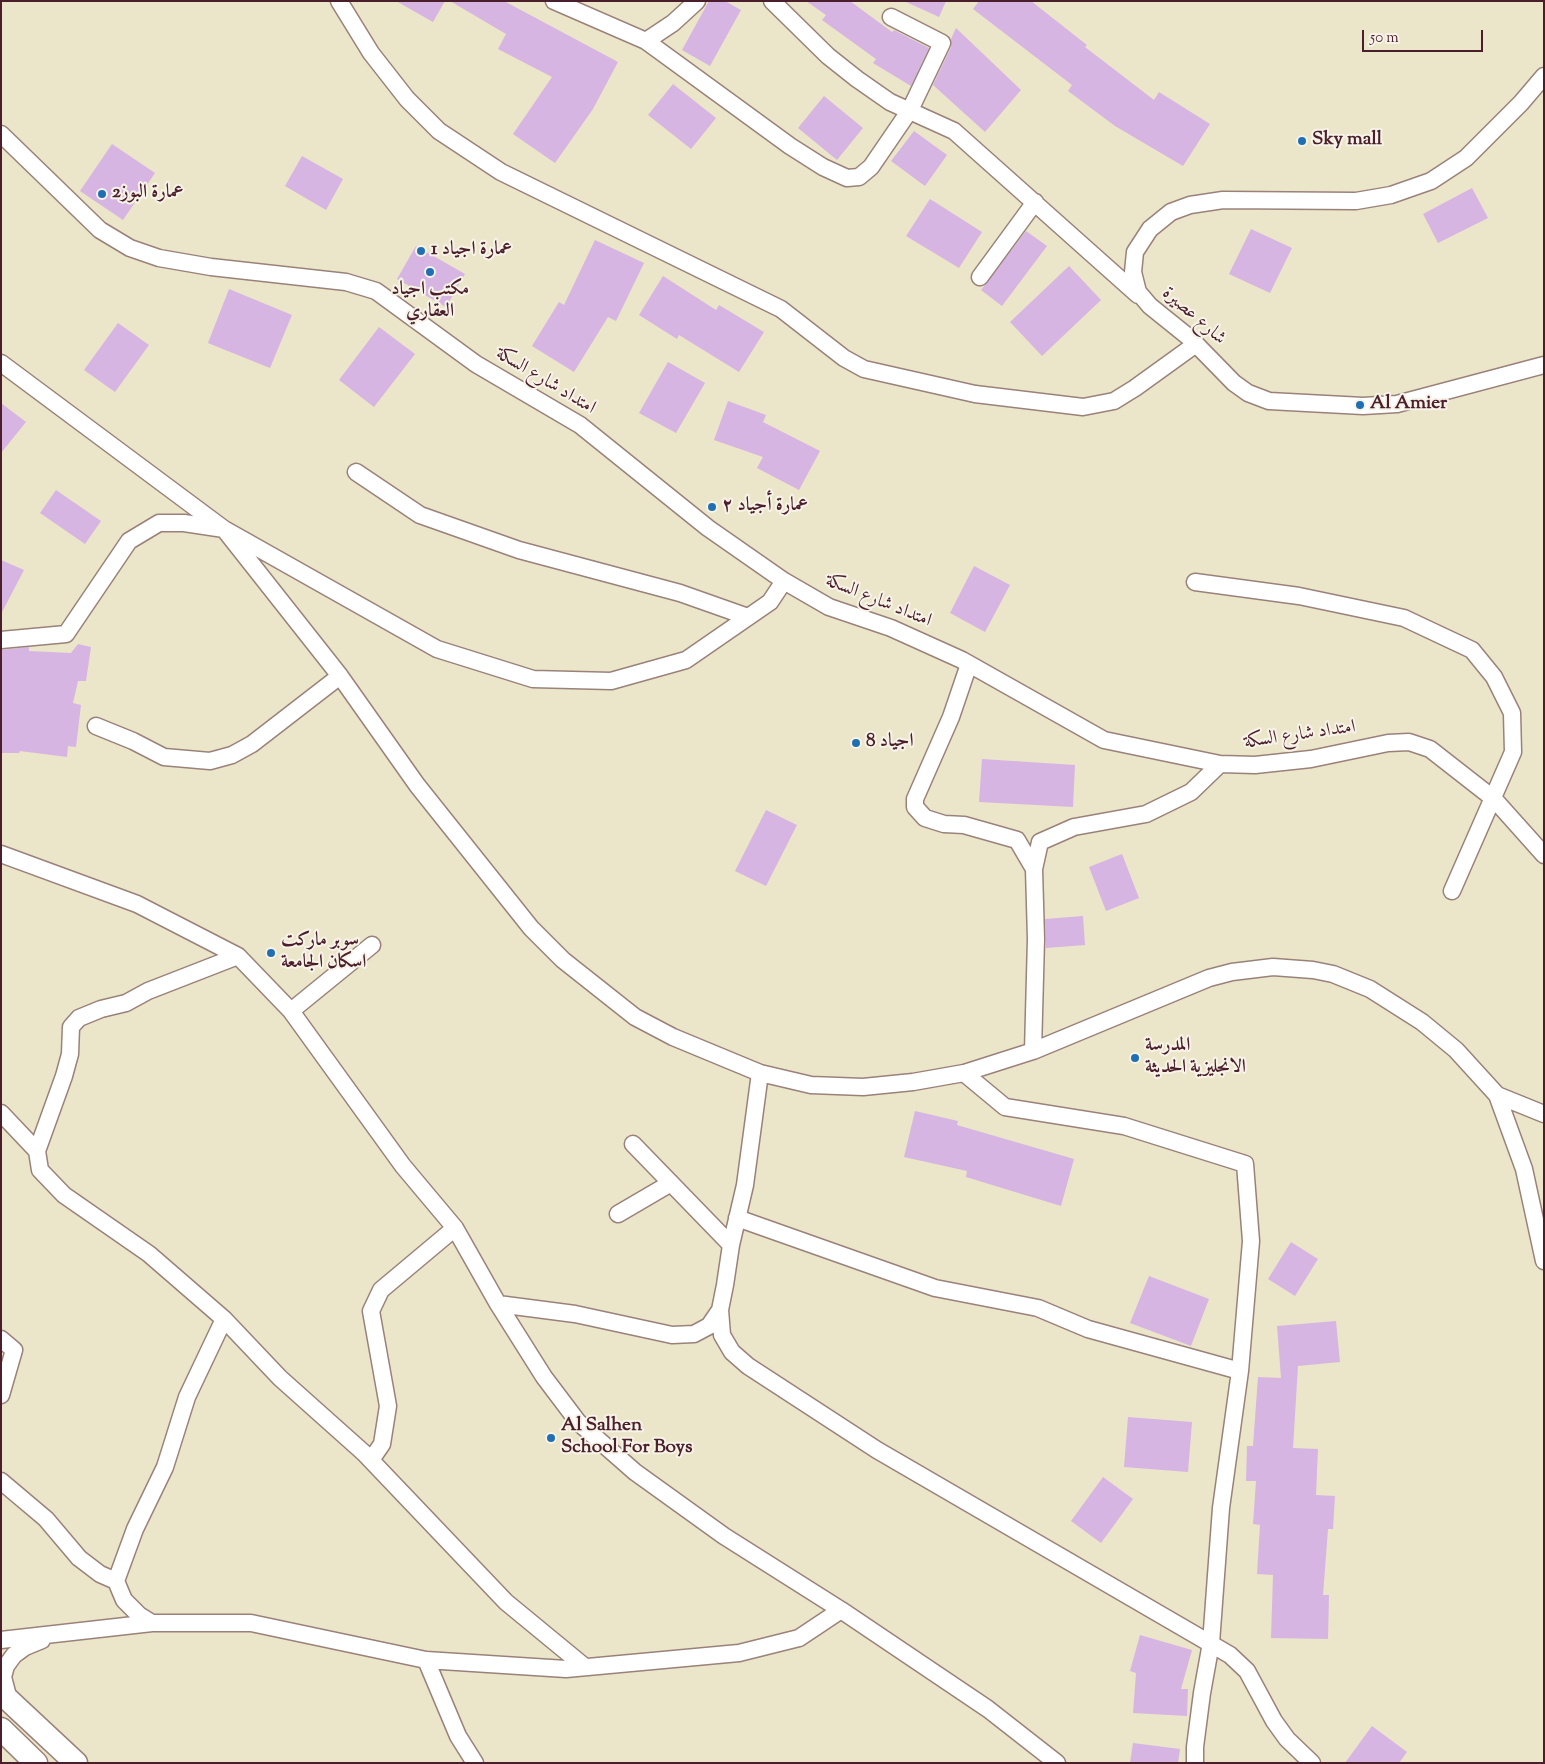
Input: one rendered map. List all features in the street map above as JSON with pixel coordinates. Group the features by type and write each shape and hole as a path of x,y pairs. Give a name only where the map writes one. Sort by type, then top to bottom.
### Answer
{"main road":[{"path":"5,1697 76,1763"},
{"path":"1,1730 36,1763"}],"street":[{"path":"339,1 371,54 407,99 439,131 501,172 781,309 844,358 864,369 975,394 1083,407 1114,401 1136,388 1196,344"},
{"path":"554,1 646,41 790,146 823,167 847,178 859,177 871,166 910,110 942,43 891,17"},
{"path":"646,41 673,23 696,1"},
{"path":"772,1 828,56 857,79 890,102 954,131 1143,299"},
{"name":"شارع عصيرة","path":"1544,76 1521,103 1466,158 1448,172 1417,188 1382,197 1347,202 1211,200 1171,212 1150,229 1136,252 1132,272 1134,282 1143,299 1196,344 1242,389 1262,399 1284,404 1363,406 1397,404 1544,365"},
{"name":"امتداد شارع السكة","path":"1,134 100,230 130,248 159,258 211,267 346,282 376,292 476,364 580,425 708,528 784,581 829,607 891,628 969,664 1104,740 1220,764 1255,765 1292,761 1388,743 1409,742 1430,749 1494,800 1544,855"},
{"path":"980,277 1035,202"},
{"path":"1,363 224,529 437,649 533,679 611,681 686,660 770,602 784,581"},
{"path":"356,472 420,515 520,550 680,593 748,617"},
{"path":"1,640 66,634 130,541 159,523 184,522 224,529 340,676 417,785 531,928 563,960 635,1017 673,1037 760,1073 811,1085 863,1087 913,1082 964,1073 1033,1051 1208,978 1254,968 1293,968 1332,974 1352,981 1384,998 1422,1022 1456,1050 1497,1095 1524,1169 1544,1261"},
{"path":"1195,582 1299,596 1404,618 1472,650 1494,677 1512,713 1513,752 1494,800 1452,891"},
{"path":"969,664 950,717 915,799 915,807 925,818 944,824 964,825 1017,840 1034,869"},
{"path":"96,726 133,741 164,757 210,761 232,755 252,744 340,676"},
{"path":"1033,1051 1036,939 1034,869 1040,842 1074,827 1146,814 1191,792 1220,764"},
{"path":"1,854 137,904 238,956 291,1011 403,1166 455,1228 498,1304 544,1377 578,1422 634,1472 724,1536 841,1610 988,1709 1057,1763"},
{"path":"291,1011 372,945"},
{"path":"238,956 148,991 126,1003 101,1009 79,1018 72,1026 70,1054 64,1076 37,1151 40,1170 64,1195 149,1254 224,1319 280,1378 371,1460 506,1602 585,1667"},
{"path":"760,1073 745,1185 731,1246 720,1310 722,1335 732,1352 748,1366 878,1450 1230,1655 1247,1671 1274,1721 1287,1740 1312,1763"},
{"path":"964,1073 1005,1107 1124,1126 1245,1164 1251,1241 1240,1371 1221,1508 1211,1643 1196,1738 1195,1763"},
{"path":"1497,1095 1544,1114"},
{"path":"1,1113 37,1151"},
{"path":"633,1144 731,1246"},
{"path":"618,1214 671,1183"},
{"path":"737,1218 935,1288 1038,1308 1088,1329 1240,1371"},
{"path":"371,1460 382,1444 388,1406 372,1311 381,1290 455,1228"},
{"path":"498,1304 575,1314 672,1335 694,1334 708,1326 720,1310"},
{"path":"152,1623 124,1600 116,1581 135,1529 165,1467 188,1397 224,1319"},
{"path":"1,1339 14,1350 1,1396"},
{"path":"1,1481 46,1519 80,1558 100,1574 116,1581"},
{"path":"1,1640 152,1623 251,1623 426,1660 566,1669 739,1653 799,1638 841,1610"},
{"path":"5,1697 3,1677 6,1666 14,1655 25,1647 56,1634"},
{"path":"426,1660 458,1736 475,1763"}],"building":[{"path":"396,1 445,1 433,22"},
{"path":"450,1 504,1 618,62 593,109 555,163 513,134 552,77 498,49 506,34"},
{"path":"709,1 725,1 741,10 710,66 682,50"},
{"path":"806,1 850,1 892,32 894,30 929,48 911,86 873,63 876,59 822,20 826,15"},
{"path":"904,1 946,1 939,17"},
{"path":"979,1 1031,1 1087,45 1085,47 1154,100 1159,92 1210,124 1183,166 1115,126 1068,91 1072,85 973,9"},
{"path":"956,28 1021,90 985,132 933,85 951,47 951,39"},
{"path":"673,84 716,118 691,149 648,115"},
{"path":"824,96 863,128 837,160 798,128"},
{"path":"914,131 947,155 925,186 891,161"},
{"path":"112,144 155,173 123,220 80,191"},
{"path":"302,156 343,179 326,210 285,186"},
{"path":"1472,188 1488,218 1438,243 1423,214"},
{"path":"930,199 982,232 959,268 906,236"},
{"path":"1251,229 1292,248 1270,293 1229,274"},
{"path":"1026,231 1047,246 1002,306 981,290"},
{"path":"595,240 644,263 616,321 608,317 574,372 532,346 559,302 564,305"},
{"path":"416,246 465,274 446,307 397,279"},
{"path":"1069,266 1101,300 1042,356 1010,322"},
{"path":"663,276 716,310 719,305 764,332 739,372 679,335 677,339 639,315"},
{"path":"229,289 292,315 270,368 208,343"},
{"path":"118,323 149,345 115,392 84,370"},
{"path":"379,327 415,354 374,407 339,380"},
{"path":"668,362 705,383 676,433 639,413"},
{"path":"728,401 766,415 763,422 820,451 799,490 757,468 763,457 714,440"},
{"path":"1,403 26,422 1,453"},
{"path":"56,490 101,521 85,544 40,513"},
{"path":"1,560 24,570 1,614"},
{"path":"974,566 1010,585 985,632 950,613"},
{"path":"78,644 91,647 86,681 78,681 73,703 81,705 76,747 68,746 67,757 20,751 19,753 1,753 1,650 29,647 29,651 71,653"},
{"path":"982,759 1075,765 1073,807 979,802"},
{"path":"766,810 797,825 766,886 735,871"},
{"path":"1122,854 1139,898 1106,911 1089,867"},
{"path":"1083,916 1085,945 1046,948 1045,919"},
{"path":"915,1111 958,1121 957,1125 1074,1159 1061,1206 966,1177 967,1171 904,1157"},
{"path":"1291,1242 1318,1259 1295,1296 1268,1279"},
{"path":"1149,1276 1209,1299 1191,1346 1130,1323"},
{"path":"1336,1321 1340,1362 1298,1366 1293,1448 1318,1449 1316,1495 1335,1496 1333,1529 1328,1529 1323,1595 1329,1595 1328,1639 1271,1638 1273,1575 1257,1574 1260,1525 1253,1524 1256,1481 1246,1481 1247,1446 1253,1446 1258,1377 1281,1378 1277,1326"},
{"path":"1128,1417 1192,1422 1188,1472 1124,1467"},
{"path":"1103,1477 1133,1499 1101,1543 1071,1521"},
{"path":"1140,1635 1192,1650 1181,1689 1188,1689 1187,1716 1133,1713 1136,1673 1130,1671"},
{"path":"1372,1726 1407,1752 1399,1763 1345,1763"},
{"path":"1133,1743 1180,1749 1178,1763 1130,1763"}],"place":[{"name":"Sky mall","path":"1302,141"},
{"name":"عمارة البوز2","path":"102,194"},
{"name":"عمارة اجياد 1","path":"421,251"},
{"name":"مكتب اجياد العقاري","path":"430,272"},
{"name":"Al Amier","path":"1360,405"},
{"name":"عمارة أجياد ٢","path":"712,507"},
{"name":"اجياد 8","path":"856,743"},
{"name":"سوبر ماركت اسكان الجامعة","path":"271,953"},
{"name":"المدرسة الانجليزية الحديثة","path":"1135,1058"},
{"name":"Al Salhen School For Boys","path":"551,1438"}]}
